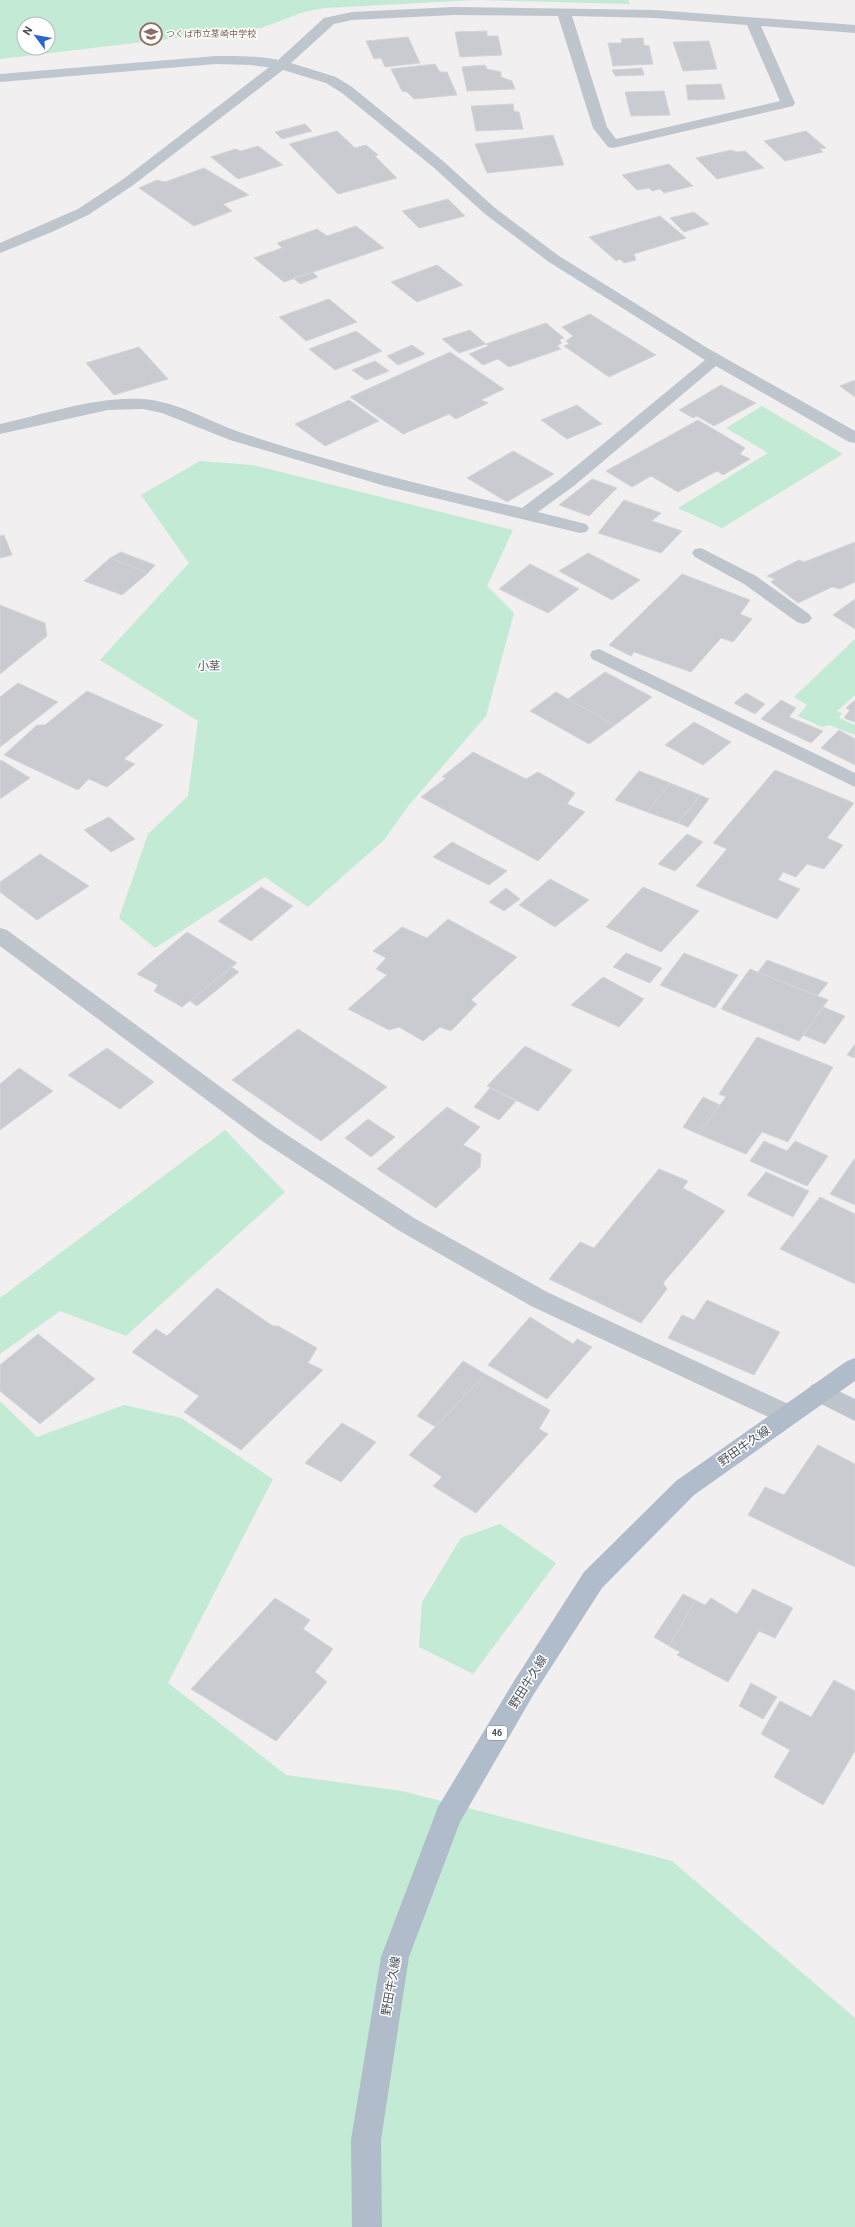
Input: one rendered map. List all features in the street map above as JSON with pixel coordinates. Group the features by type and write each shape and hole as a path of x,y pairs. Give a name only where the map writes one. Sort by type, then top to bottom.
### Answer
{"main road":[{"name":"野田牛久線","path":"367,2227 366,2140 395,1957 448,1816 523,1689 593,1580 647,1524 685,1488 855,1368"}],"street":[{"path":"652,0 655,14"},
{"path":"0,248 47,229 83,212 108,195 179,144 280,65 329,21 352,16 454,10 655,14 855,29"},
{"path":"564,12 600,128 613,144 788,103 752,21"},
{"path":"0,78 216,60 251,61 280,65 331,80 347,90 438,164 490,211 554,259 715,359 855,438"},
{"path":"525,514 570,480 715,359"},
{"path":"0,429 108,405 143,404 167,410 236,436 417,489 580,528"},
{"path":"701,554 750,580 803,618"},
{"path":"599,655 855,782"},
{"path":"0,935 267,1133 406,1224 540,1299 788,1415"},
{"path":"820,1392 855,1411"}],"green space":[{"name":"つくば市立茎崎中学校","path":"0,0 476,0 325,8 304,12 261,28 56,52 56,16 16,16 16,56 25,56 0,59"},
{"path":"476,0 628,0 630,4"},
{"path":"762,406 843,454 722,528 678,508 768,453 726,428"},
{"path":"200,461 253,465 513,530 487,586 514,613 486,716 409,805 384,840 308,907 265,877 155,948 119,918 148,834 188,796 198,721 100,660 189,563 141,495"},
{"path":"855,639 855,695 837,711 842,713 839,718 855,725 855,735 829,725 822,727 798,716 807,705 794,697"},
{"path":"225,1130 285,1192 126,1336 60,1311 0,1354 0,1298"},
{"path":"0,1401 37,1437 124,1405 181,1418 273,1479 168,1683 286,1775 402,1791 672,1861 855,2018 855,2227 0,2227"},
{"path":"500,1524 556,1563 473,1674 419,1647 422,1602 461,1538"}],"building":[{"path":"487,31 487,36 498,36 502,55 460,57 455,32"},
{"path":"408,37 420,63 385,67 381,58 374,59 366,41"},
{"path":"643,38 644,45 649,46 653,64 613,66 608,43 622,43 621,39"},
{"path":"709,41 717,69 683,71 673,42"},
{"path":"435,64 440,72 447,72 457,95 414,99 407,92 402,91 391,69"},
{"path":"485,65 487,69 501,72 501,77 512,81 515,89 467,91 462,67"},
{"path":"642,68 644,75 615,76 612,70"},
{"path":"721,84 725,99 688,100 686,85"},
{"path":"664,91 670,115 631,116 625,92"},
{"path":"513,104 514,111 519,112 523,129 476,131 471,106"},
{"path":"305,124 312,131 282,139 275,132"},
{"path":"337,131 355,148 366,145 378,155 375,156 397,178 338,194 289,144"},
{"path":"806,131 826,148 820,149 823,152 785,161 764,141"},
{"path":"553,135 564,165 487,173 475,144"},
{"path":"258,146 283,165 238,179 211,157 235,149 241,151"},
{"path":"731,150 736,152 745,151 764,168 717,179 696,158"},
{"path":"669,164 693,186 664,193 660,189 652,191 649,188 637,190 622,175"},
{"path":"204,168 249,195 223,204 232,211 194,226 139,188 157,180 165,182"},
{"path":"448,199 465,216 419,228 402,211"},
{"path":"694,212 709,224 684,232 670,218"},
{"path":"660,216 686,238 634,254 636,260 624,263 620,259 616,261 589,237"},
{"path":"356,226 384,248 284,282 254,258 282,248 277,243 317,229 327,236"},
{"path":"437,265 463,285 417,302 391,282"},
{"path":"312,272 318,277 300,284 293,278"},
{"path":"329,299 357,322 306,341 279,317"},
{"path":"590,314 656,355 609,377 564,346 569,344 566,341 573,336 562,327"},
{"path":"546,323 564,338 559,340 562,343 557,346 561,349 509,367 498,359 483,365 469,354 488,346 486,344"},
{"path":"470,330 486,344 459,353 442,339"},
{"path":"356,331 382,351 335,370 309,349"},
{"path":"412,345 425,354 398,365 387,356"},
{"path":"139,347 168,379 114,395 86,363"},
{"path":"450,352 504,389 481,400 488,403 456,419 449,414 403,434 350,397"},
{"path":"375,361 389,371 366,380 352,370"},
{"path":"855,380 855,397 840,386"},
{"path":"721,385 756,403 714,426 697,416 693,418 679,410"},
{"path":"349,400 379,421 325,446 295,424"},
{"path":"577,405 602,424 567,439 541,420"},
{"path":"698,420 745,448 740,454 750,459 723,475 717,471 678,492 651,476 632,487 606,471"},
{"path":"513,451 554,474 507,502 467,478"},
{"path":"592,479 617,488 589,516 559,505"},
{"path":"624,500 661,513 652,521 682,531 661,553 598,533"},
{"path":"4,535 12,555 0,558 0,536"},
{"path":"855,542 855,582 840,589 832,587 798,603 771,582 775,579 767,576 799,560 804,562"},
{"path":"121,552 155,565 148,573 110,558"},
{"path":"588,553 640,580 612,600 559,571"},
{"path":"110,558 148,573 122,595 84,581"},
{"path":"530,564 579,589 548,613 499,589"},
{"path":"682,574 750,600 740,614 752,619 733,642 721,638 691,672 634,652 631,656 609,645"},
{"path":"855,599 855,629 833,615"},
{"path":"0,605 45,623 47,636 0,674"},
{"path":"605,672 652,697 615,725 568,699"},
{"path":"18,683 58,702 0,747 0,697"},
{"path":"87,691 163,725 124,759 135,764 107,787 89,779 78,790 4,755 37,725 45,725"},
{"path":"556,692 615,725 589,744 530,711"},
{"path":"746,693 765,704 755,714 734,703"},
{"path":"781,700 796,708 789,717 823,731 811,743 761,719"},
{"path":"855,700 855,722 844,718 850,710 846,708"},
{"path":"694,722 731,742 703,765 665,745"},
{"path":"839,730 855,739 855,765 821,748"},
{"path":"473,752 526,779 538,772 575,793 567,804 585,812 538,861 421,797 446,778 442,777"},
{"path":"1,760 30,778 0,799 0,761"},
{"path":"775,770 854,803 827,838 843,845 824,869 807,864 796,877 783,872 778,880 800,889 777,919 696,886 727,849 713,843"},
{"path":"639,771 670,783 647,812 615,800"},
{"path":"670,783 700,795 678,823 647,812"},
{"path":"700,795 709,799 688,827 678,823"},
{"path":"109,817 135,839 111,852 84,830"},
{"path":"687,834 703,842 675,871 658,864"},
{"path":"452,842 507,871 489,885 433,857"},
{"path":"40,854 89,886 37,920 0,892 0,882"},
{"path":"550,879 589,900 555,927 519,905"},
{"path":"261,887 293,906 251,941 218,921"},
{"path":"643,887 699,911 661,952 606,927"},
{"path":"506,888 520,899 504,911 489,902"},
{"path":"448,919 517,957 471,1000 477,1004 451,1031 440,1027 423,1041 399,1027 389,1030 348,1009 387,975 376,969 386,958 373,951 402,927 427,938"},
{"path":"187,932 237,963 182,1007 154,991 158,985 137,974"},
{"path":"626,953 662,968 650,983 613,967"},
{"path":"684,953 738,975 715,1008 660,985"},
{"path":"767,960 828,983 817,996 758,972"},
{"path":"231,967 239,972 197,1006 190,1001"},
{"path":"750,969 828,1000 799,1041 721,1009"},
{"path":"603,977 644,999 619,1027 571,1005"},
{"path":"823,1007 845,1016 825,1044 803,1035"},
{"path":"298,1029 387,1087 321,1141 232,1080"},
{"path":"757,1037 833,1067 788,1142 762,1132 746,1154 698,1134 726,1097 719,1094"},
{"path":"855,1044 855,1058 847,1055"},
{"path":"525,1046 572,1070 538,1111 487,1086"},
{"path":"107,1048 154,1082 120,1109 68,1075"},
{"path":"19,1068 53,1091 0,1130 0,1084"},
{"path":"490,1088 516,1101 499,1120 474,1107"},
{"path":"703,1097 720,1105 698,1134 683,1127"},
{"path":"447,1107 480,1127 463,1145 481,1154 480,1167 436,1208 377,1169"},
{"path":"368,1119 395,1137 371,1157 345,1138"},
{"path":"764,1141 787,1151 795,1141 828,1156 807,1186 750,1161"},
{"path":"855,1158 855,1205 830,1194"},
{"path":"659,1169 688,1181 683,1188 725,1211 663,1283 667,1289 641,1323 549,1279 580,1242 594,1248"},
{"path":"766,1172 809,1191 793,1217 747,1195"},
{"path":"820,1197 855,1214 855,1284 780,1249"},
{"path":"217,1288 273,1326 278,1326 317,1348 308,1363 323,1370 241,1450 184,1412 199,1396 132,1352 156,1329 167,1336"},
{"path":"707,1300 780,1332 754,1375 668,1338 682,1315 694,1320"},
{"path":"530,1317 573,1344 577,1339 592,1347 547,1399 488,1365"},
{"path":"38,1334 95,1379 40,1424 0,1391 0,1365"},
{"path":"463,1361 485,1374 436,1427 417,1416"},
{"path":"485,1374 550,1410 539,1429 548,1434 476,1513 433,1486 442,1477 409,1455"},
{"path":"342,1423 376,1442 341,1482 305,1463"},
{"path":"818,1445 855,1464 855,1567 748,1515 765,1487 784,1495"},
{"path":"753,1589 793,1608 775,1638 759,1631 728,1682 677,1655 680,1652 669,1646 695,1600 705,1605 711,1598 737,1614"},
{"path":"683,1594 695,1600 669,1646 654,1637"},
{"path":"275,1598 310,1620 303,1629 333,1649 315,1672 327,1682 276,1741 191,1689"},
{"path":"834,1680 855,1691 855,1751 823,1805 774,1777 790,1750 761,1734 780,1701 811,1717"},
{"path":"751,1683 777,1697 763,1719 739,1706"}],"place":[{"name":"つくば市立茎崎中学校","path":"151,34"}],"district":[{"name":"小茎","path":"209,666"}]}
